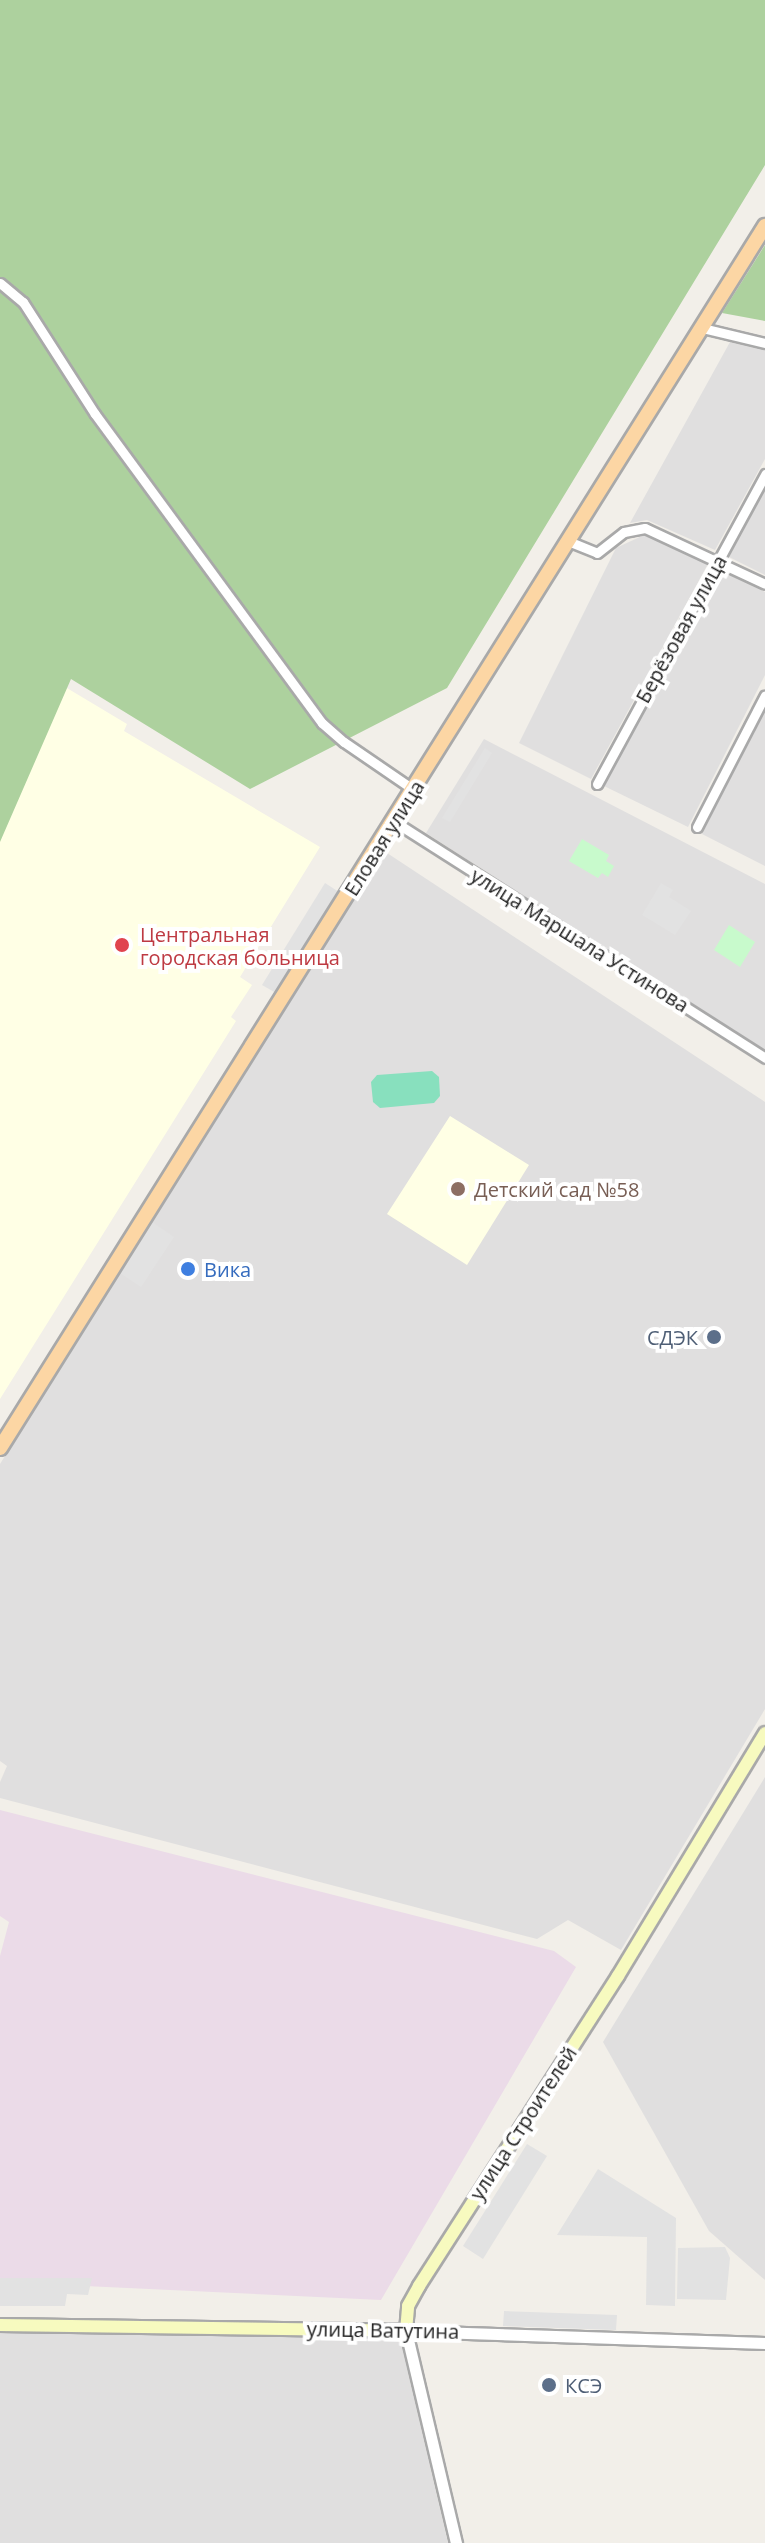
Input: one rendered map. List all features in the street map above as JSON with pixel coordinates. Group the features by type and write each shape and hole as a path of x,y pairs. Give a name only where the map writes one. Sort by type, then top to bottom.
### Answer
{"main road":[{"name":"Еловая улица","path":"0,1448 395,822 765,226"},
{"name":"улица Строителей","path":"406,2331 408,2306 419,2286 618,1976 765,1733"},
{"name":"улица Ватутина","path":"0,2325 406,2331"}],"street":[{"path":"0,283 23,302 95,414 322,723 344,742 414,790"},
{"path":"702,328 765,343"},
{"name":"Берёзовая улица","path":"597,784 765,474"},
{"path":"568,541 597,553 624,532 645,528 765,584"},
{"path":"697,827 765,695"},
{"name":"улица Маршала Устинова","path":"395,822 765,1058"},
{"name":"улица Ватутина","path":"406,2331 765,2343"},
{"name":"улица Строителей","path":"406,2331 456,2543"}],"shaded area":[{"path":"730,342 765,350 765,459 715,550 647,520 630,523"},
{"path":"765,490 765,575 729,557"},
{"path":"644,535 708,564 591,779 519,743 616,548"},
{"path":"722,570 765,592 765,675 688,827 604,786"},
{"path":"0,648 127,724 124,731 320,847 240,977 252,985 231,1017 236,1021 0,1399"},
{"path":"765,708 765,866 702,834"},
{"path":"484,739 765,884 765,1051 426,833"},
{"path":"485,748 492,753 450,822 442,818"},
{"path":"384,851 765,1102 765,1709 621,1950 568,1920 537,1939 0,1798 0,1782 7,1766 0,1761 0,1464"},
{"path":"325,883 339,892 276,993 262,985"},
{"path":"661,883 673,890 669,897 691,911 675,935 642,915"},
{"name":"Детский сад №58","path":"450,1116 529,1165 467,1265 387,1214"},
{"path":"152,1222 174,1237 141,1287 120,1273"},
{"path":"765,1777 765,2280 709,2231 603,2042"},
{"path":"0,1810 554,1951 576,1967 381,2300 0,2282 0,1956 9,1922 0,1916"},
{"path":"527,2144 547,2156 483,2259 463,2246"},
{"path":"598,2169 676,2218 675,2306 646,2305 647,2237 557,2235"},
{"path":"725,2247 730,2258 726,2300 677,2299 678,2248"},
{"path":"0,2278 92,2278 88,2295 67,2294 65,2306 0,2306"},
{"path":"504,2311 617,2315 616,2330 503,2326"},
{"path":"0,2331 400,2338 448,2543 0,2543"}],"green space":[{"path":"0,0 765,0 765,165 447,688 250,789 71,679 0,842"},
{"path":"765,245 765,321 722,313"},
{"path":"582,839 609,855 606,861 614,866 608,877 602,873 598,878 569,861"},
{"path":"729,925 755,942 740,967 714,950"},
{"path":"432,1071 439,1077 440,1096 434,1103 380,1108 373,1102 371,1082 377,1075"}],"place":[{"name":"Центральная городская больница","path":"122,945"},
{"name":"Детский сад №58","path":"458,1189"},
{"name":"Вика","path":"188,1269"},
{"name":"СДЭК","path":"714,1337"},
{"name":"КСЭ","path":"549,2385"}]}
